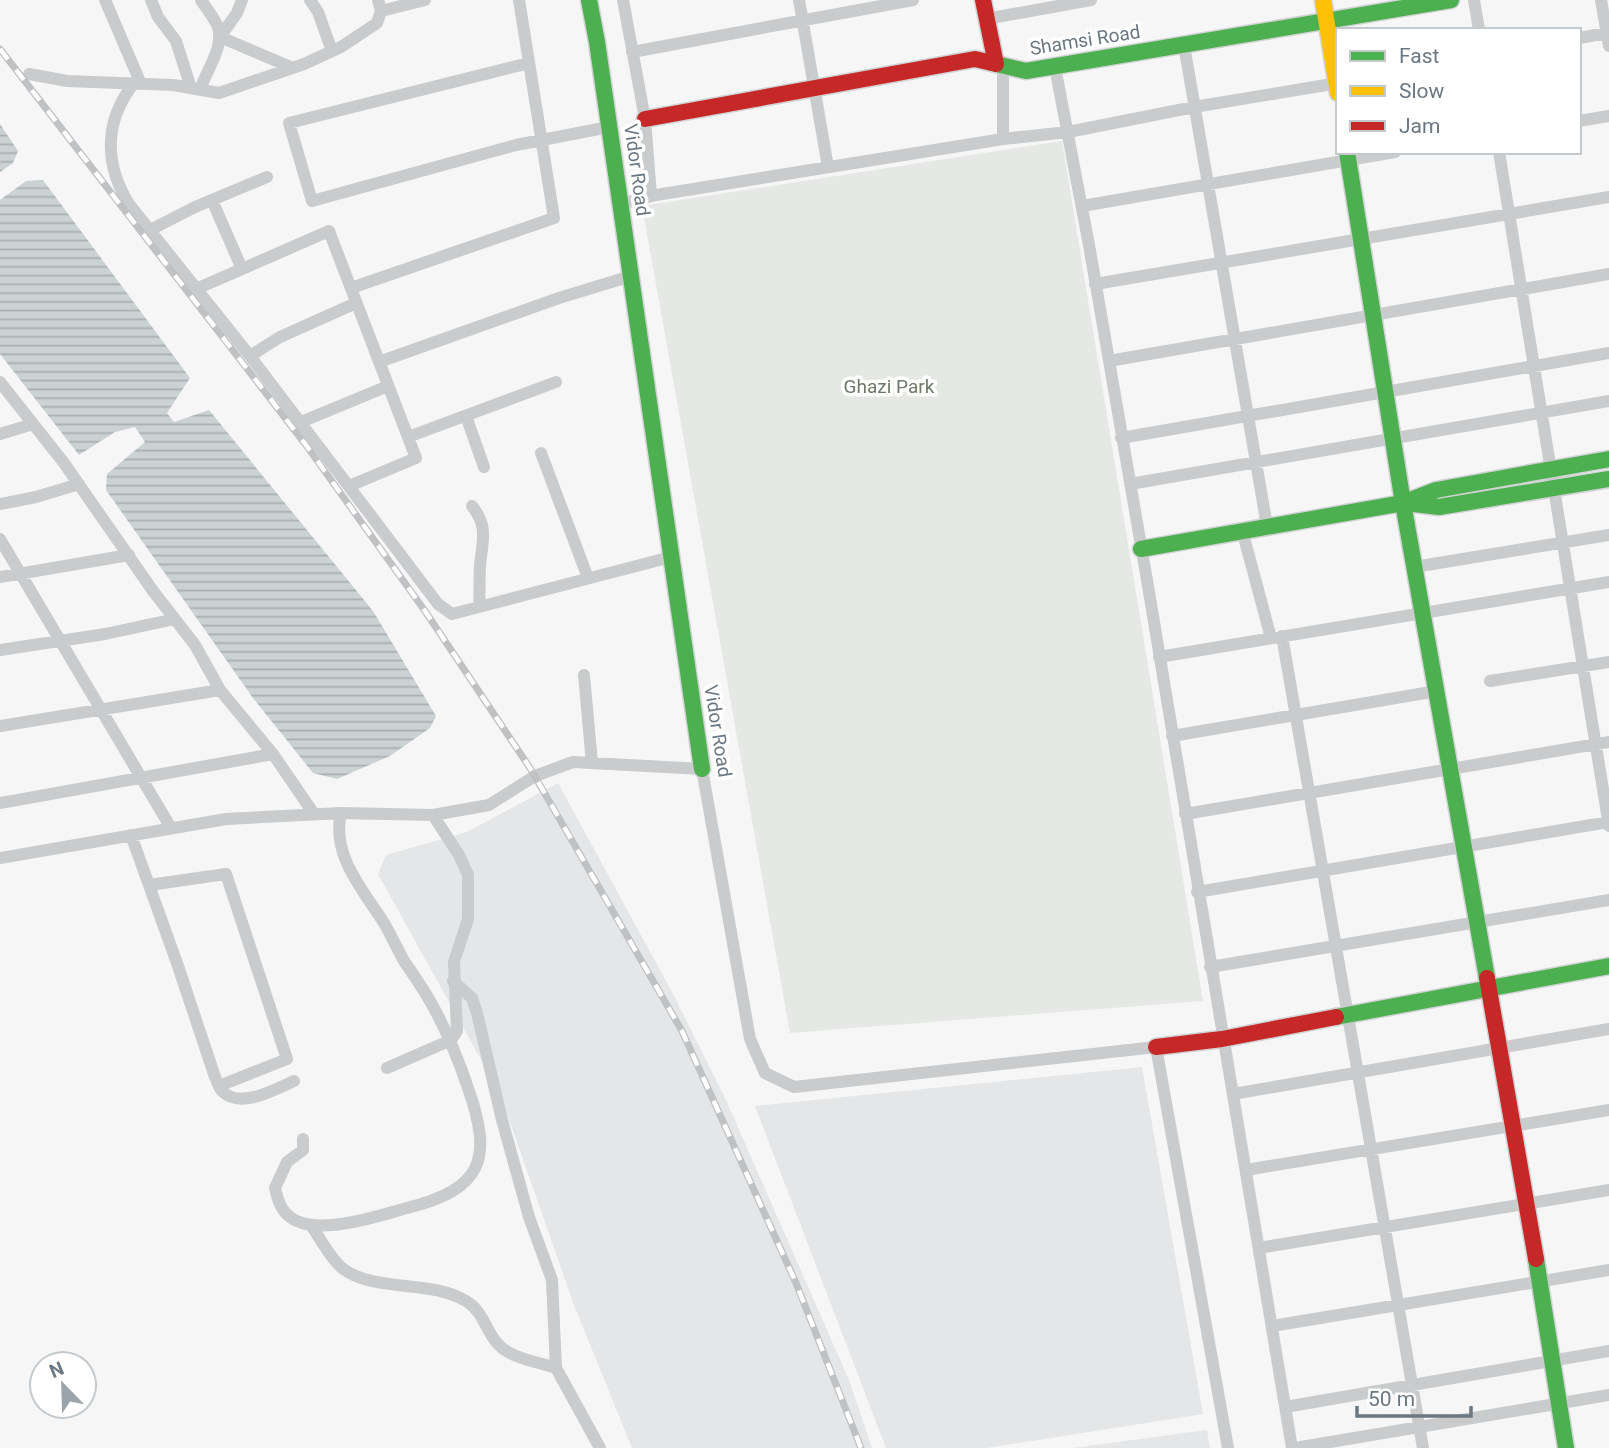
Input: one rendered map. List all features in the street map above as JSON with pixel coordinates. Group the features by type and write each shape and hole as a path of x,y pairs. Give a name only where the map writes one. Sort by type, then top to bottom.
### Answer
{"street":[{"path":"105,0 137,84"},
{"path":"151,0 158,17 176,41 196,89"},
{"path":"201,0 216,24 220,37 293,68"},
{"path":"196,89 215,56 220,37 237,13 242,0"},
{"path":"310,0 318,12 332,51"},
{"path":"29,74 67,81 137,84 219,93 293,68 332,51 377,23 379,5 425,0"},
{"path":"351,288 554,218 519,0"},
{"name":"Vidor Road","path":"589,0 702,769 750,1039 765,1073 794,1087 1156,1047"},
{"path":"623,0 645,119 651,196"},
{"path":"799,0 828,167"},
{"path":"632,52 913,0"},
{"path":"982,0 999,65 1003,139"},
{"path":"986,19 1091,0"},
{"path":"1323,0 1336,80"},
{"name":"Shamsi Road","path":"645,119 975,60 1026,71 1451,0"},
{"path":"1474,0 1479,28"},
{"path":"1581,38 1608,40 1601,0"},
{"path":"1184,46 1267,526"},
{"path":"530,63 289,123 312,201 516,145 609,127"},
{"path":"1055,67 1096,284 1293,1448 1609,1395"},
{"path":"137,84 121,99 110,149 114,177 120,190 301,422 438,604 452,614 671,557"},
{"path":"620,204 651,196 828,167 1003,139 1068,132 1194,107 1336,87"},
{"path":"1581,121 1609,116"},
{"path":"1082,206 1348,156 1372,154"},
{"path":"1198,892 1609,823 1602,743 1583,666 1499,154"},
{"path":"1348,156 1392,438 1479,922 1566,1448"},
{"path":"150,230 267,177"},
{"path":"1096,284 1609,197"},
{"path":"212,200 242,269"},
{"path":"196,289 329,231 416,458 349,486"},
{"path":"1108,361 1609,274"},
{"path":"379,362 559,298 631,276"},
{"path":"250,356 280,337 356,303"},
{"path":"1121,438 1609,353"},
{"path":"0,382 79,484 195,645 220,690 273,754 314,814"},
{"path":"408,437 555,382"},
{"path":"301,422 388,386"},
{"path":"1130,484 1609,401"},
{"path":"466,416 484,467"},
{"path":"0,434 33,424"},
{"path":"541,453 588,578"},
{"path":"1141,549 1403,503 1436,491 1609,459"},
{"path":"1403,503 1439,507 1609,479"},
{"path":"0,504 36,498 79,484"},
{"path":"472,506 479,515 485,537 480,565 479,607"},
{"path":"1242,530 1277,637 1296,715 1423,1448"},
{"path":"1414,567 1609,535"},
{"path":"0,539 171,828"},
{"path":"0,578 129,555"},
{"path":"1159,657 1609,582"},
{"path":"0,650 60,642 176,619"},
{"path":"1490,681 1609,662"},
{"path":"584,676 592,763"},
{"path":"0,726 220,690"},
{"path":"1172,736 1437,691"},
{"path":"1185,814 1602,743"},
{"path":"0,803 273,754"},
{"path":"0,858 226,819 341,813 433,815 489,805 535,776 573,762 702,769"},
{"path":"303,1139 303,1150 287,1162 275,1188 283,1211 292,1218 311,1225 344,1226 427,1203 470,1179 477,1166 482,1134 451,1040 346,861 338,825 341,813"},
{"path":"387,1068 451,1040 457,1031 454,962 468,919 468,874 433,815"},
{"path":"131,835 222,1091 231,1097 242,1099 294,1082"},
{"path":"149,885 226,874 287,1059 219,1086"},
{"path":"1210,967 1609,900"},
{"path":"1228,1448 1156,1047 1222,1039 1609,966"},
{"path":"453,981 472,998 477,1013 502,1120 529,1217 552,1280 556,1368 600,1448"},
{"path":"1233,1094 1609,1029"},
{"path":"1246,1170 1609,1110"},
{"path":"1259,1248 1609,1190"},
{"path":"311,1225 340,1267 355,1277 411,1285 454,1295 467,1301 482,1316 495,1342 503,1349 556,1368"},
{"path":"1272,1326 1609,1270"},
{"path":"1285,1407 1609,1351"}],"shaded area":[{"path":"0,124 18,151 13,163 0,172"},
{"path":"43,180 190,378 167,413 174,422 209,410 373,611 436,716 430,728 390,756 337,779 313,773 253,698 106,490 107,474 145,442 135,427 115,432 79,455 0,354 0,200 26,181"},
{"path":"558,783 673,994 726,1100 849,1380 872,1448 632,1448 574,1305 500,1094 378,874 386,855 467,832"},
{"path":"1142,1067 1203,1414 987,1448 886,1448 755,1106"},
{"path":"1207,1430 1210,1448 1073,1448"}],"green space":[{"name":"Ghazi Park","path":"1062,141 1203,1001 790,1033 642,206"}],"railway":[{"path":"0,49 306,445 425,611 530,768 682,1031 796,1283 861,1448"}],"traffic: fast":[{"path":"589,0 702,769"},
{"path":"992,63 1026,71 1451,0"},
{"path":"1347,154 1403,503 1487,978"},
{"path":"1141,549 1403,503 1436,490 1609,459"},
{"path":"1406,503 1439,507 1609,479"},
{"path":"1336,1017 1609,966"},
{"path":"1536,1259 1566,1448"}],"traffic: slow":[{"path":"1323,0 1336,81"}],"traffic: jam":[{"path":"983,0 996,64"},
{"path":"645,119 975,59 992,63"},
{"path":"1487,978 1536,1259"},
{"path":"1156,1047 1222,1039 1336,1017"}]}
